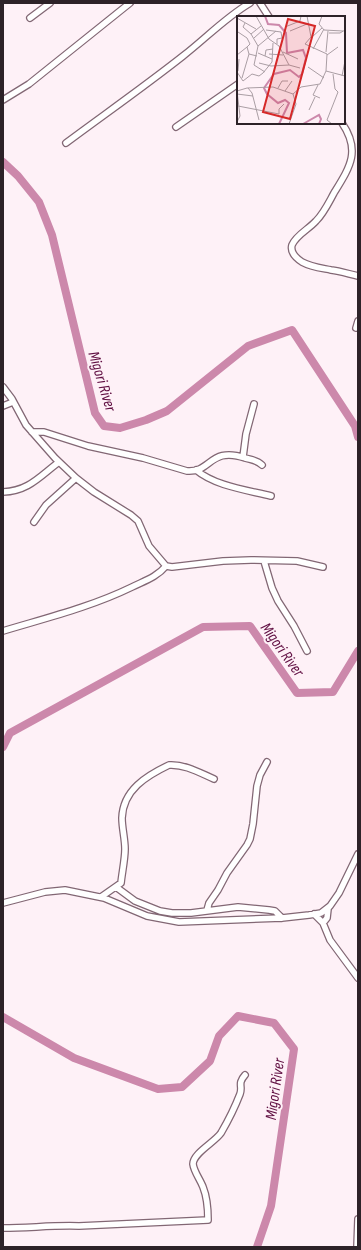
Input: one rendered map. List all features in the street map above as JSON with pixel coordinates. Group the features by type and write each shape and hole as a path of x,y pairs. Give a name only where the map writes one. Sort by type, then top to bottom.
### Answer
{"street":[{"path":"30,18 50,3"},
{"path":"3,100 29,84 130,3"},
{"path":"66,144 136,93 184,56 239,10 250,3"},
{"path":"260,3 268,16"},
{"path":"176,127 237,85"},
{"path":"343,124 356,147 348,168 324,210 316,221 293,243 291,248 295,256 302,262 316,267 358,276"},
{"path":"356,328 358,321"},
{"path":"3,387 32,432 76,478 100,497 135,517 141,525 149,546 166,566 177,567 223,561 297,561 323,567"},
{"path":"3,406 13,402"},
{"path":"243,457 246,434 254,404"},
{"path":"32,432 44,432 88,446 144,458 182,470 196,470 218,456 231,454 256,460 262,465"},
{"path":"3,492 17,491 27,487 60,462"},
{"path":"196,470 204,477 214,481 271,496"},
{"path":"34,522 46,505 76,478"},
{"path":"264,561 272,588 278,601 294,626 307,651"},
{"path":"3,631 104,600 146,581 159,573 166,566"},
{"path":"207,910 209,903 227,873 248,843 253,824 257,786 260,775 267,762"},
{"path":"101,897 121,883 125,850 123,810 131,790 138,783 169,765 191,769 214,779"},
{"path":"323,923 327,918 328,909 339,893 358,854"},
{"path":"116,887 135,901 160,911 178,914 238,907 275,911 282,918"},
{"path":"3,903 45,892 65,890 101,897 146,916 179,922 282,918 314,914 328,909"},
{"path":"314,914 323,923 330,940 358,978"},
{"path":"3,1228 39,1228 208,1220 207,1203 203,1188 194,1168 194,1160 196,1156 216,1139 222,1131 241,1092 240,1081 245,1075"},
{"path":"357,1247 358,1219"}],"waterway":[{"name":"Migori River","path":"3,162 18,176 39,202 52,235 95,413 104,426 120,428 146,420 167,411 248,346 292,330 355,426 358,437"},
{"name":"Migori River","path":"3,747 10,733 203,627 250,626 297,693 333,692 358,651"},
{"name":"Migori River","path":"3,1017 74,1058 158,1089 182,1087 210,1061 219,1036 238,1016 274,1023 294,1049 271,1206 257,1247"}]}
